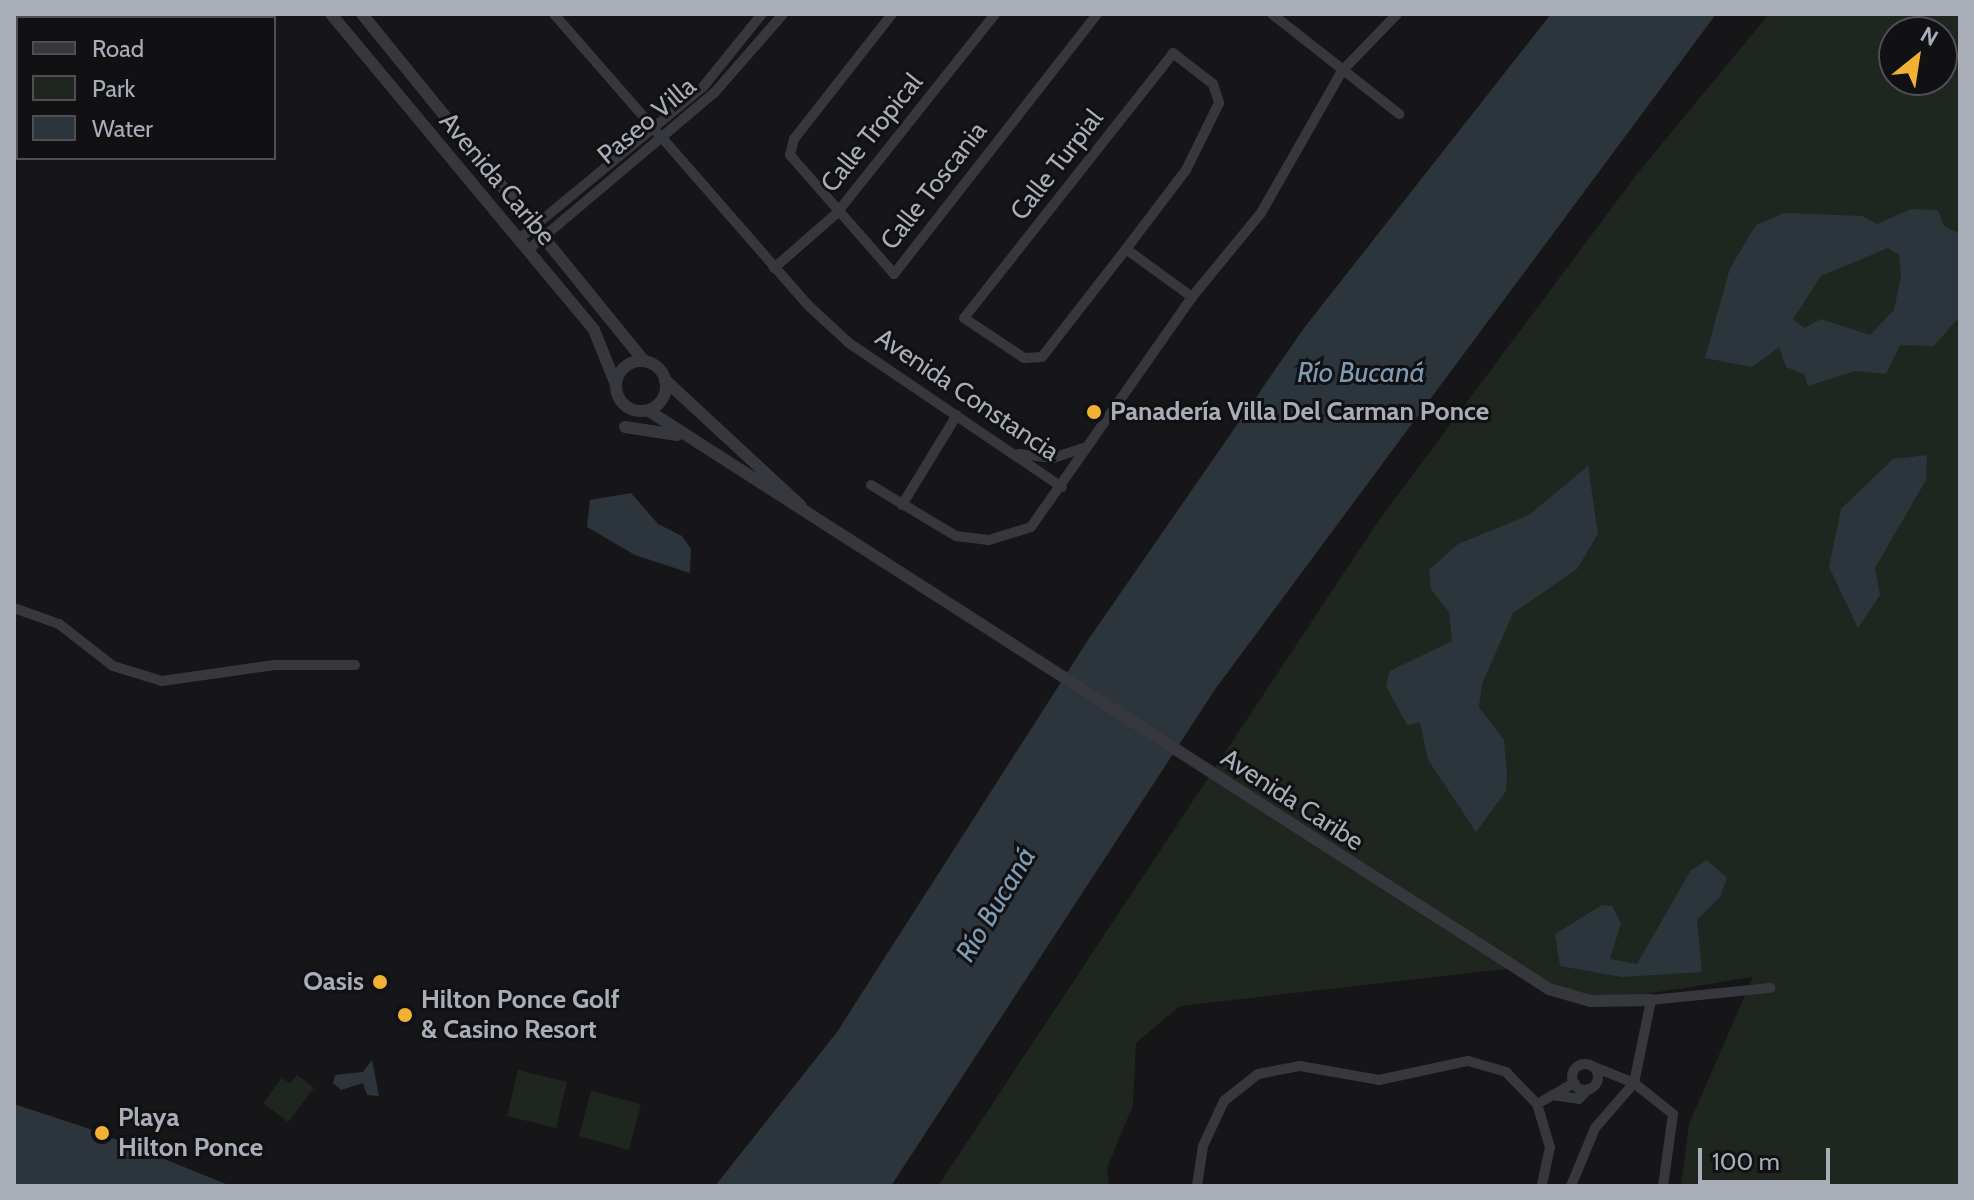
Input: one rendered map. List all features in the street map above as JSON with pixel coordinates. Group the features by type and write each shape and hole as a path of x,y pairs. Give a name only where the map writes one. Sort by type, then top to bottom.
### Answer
{"street":[{"name":"Avenida Caribe","path":"331,14 594,330 615,382"},
{"name":"Avenida Caribe","path":"362,14 542,230 644,361"},
{"name":"Avenida Constancia","path":"554,14 774,268 849,343 1018,454 1062,487 1084,448 1192,297 1261,213 1342,71 1397,14"},
{"name":"Paseo Villa","path":"542,230 651,128 726,64 762,14"},
{"name":"Paseo Villa","path":"524,244 660,137 745,62 783,14"},
{"name":"Calle Toscania","path":"892,14 794,139 790,155 836,214 894,274 1097,14"},
{"name":"Calle Tropical","path":"774,268 836,214 995,14"},
{"path":"1272,14 1399,114"},
{"name":"Calle Turpial","path":"1173,53 1213,84 1219,103 1186,170 1126,249 1042,357 1024,358 964,318 1173,53"},
{"path":"1126,249 1192,297"},
{"path":"644,361 665,380 661,401 649,411 626,407 615,382 629,364 644,361"},
{"name":"Avenida Caribe","path":"665,380 823,527"},
{"name":"Avenida Caribe","path":"649,411 823,527 1549,989 1590,1001 1651,1000 1770,988"},
{"path":"902,505 957,415"},
{"path":"625,427 687,439"},
{"path":"1018,454 1053,458 1084,448"},
{"path":"871,485 956,536 989,540 1031,527 1062,487"},
{"path":"14,608 59,624 113,666 162,681 275,665 355,665"},
{"path":"1571,1186 1595,1128 1634,1083 1651,1000"},
{"path":"1197,1186 1203,1146 1224,1101 1273,1069 1379,1080 1468,1061 1506,1072 1537,1104 1550,1147 1542,1186"},
{"path":"1574,1083 1577,1067 1594,1067 1634,1083 1673,1114 1663,1186"},
{"path":"1552,1095 1579,1099 1598,1079 1594,1067"},
{"path":"1574,1083 1588,1089"},
{"path":"1537,1104 1574,1083"}],"green space":[{"path":"1769,14 1960,14 1960,1186 1681,1186 1689,1124 1753,977 1608,1000 1555,986 1523,967 1180,1006 1136,1043 1133,1105 1107,1168 1109,1186 938,1186 1379,520 1637,174"},
{"path":"518,1070 567,1082 556,1128 507,1116"},
{"path":"297,1075 314,1088 288,1122 263,1103 282,1078 290,1083"},
{"path":"591,1091 641,1104 629,1150 579,1136"}],"water":[{"name":"Río Bucaná","path":"1551,14 1716,14 1216,688 891,1186 715,1186 837,1032 1088,640 1304,328"},
{"path":"1911,209 1938,210 1944,226 1960,234 1960,316 1934,346 1900,345 1886,374 1855,371 1808,386 1804,374 1786,367 1779,347 1752,367 1705,358 1730,268 1756,225 1784,213 1862,216 1877,224","holes":["1888,248 1899,255 1901,275 1894,310 1870,335 1821,319 1804,328 1793,319 1821,276"]},
{"path":"1927,455 1926,480 1875,568 1880,595 1858,628 1829,567 1841,509 1893,459"},
{"path":"1588,466 1598,534 1577,569 1513,613 1482,684 1479,707 1504,740 1507,775 1506,791 1476,832 1428,760 1420,723 1407,725 1386,686 1390,671 1452,641 1449,612 1431,589 1429,570 1458,544 1529,515"},
{"path":"631,493 658,524 682,536 691,549 690,573 635,555 587,527 590,500"},
{"path":"1707,860 1727,878 1720,897 1697,920 1702,972 1622,977 1560,966 1555,934 1602,905 1612,906 1621,923 1610,959 1637,964 1691,870"},
{"path":"372,1060 379,1096 367,1095 363,1083 341,1090 333,1083 335,1075 363,1072"},
{"path":"14,1104 90,1129 231,1186 14,1186"}],"place":[{"name":"Panadería Villa Del Carman Ponce","path":"1094,412"},
{"name":"Oasis","path":"380,982"},
{"name":"Hilton Ponce Golf & Casino Resort","path":"405,1015"},
{"name":"Playa Hilton Ponce","path":"102,1133"}]}
